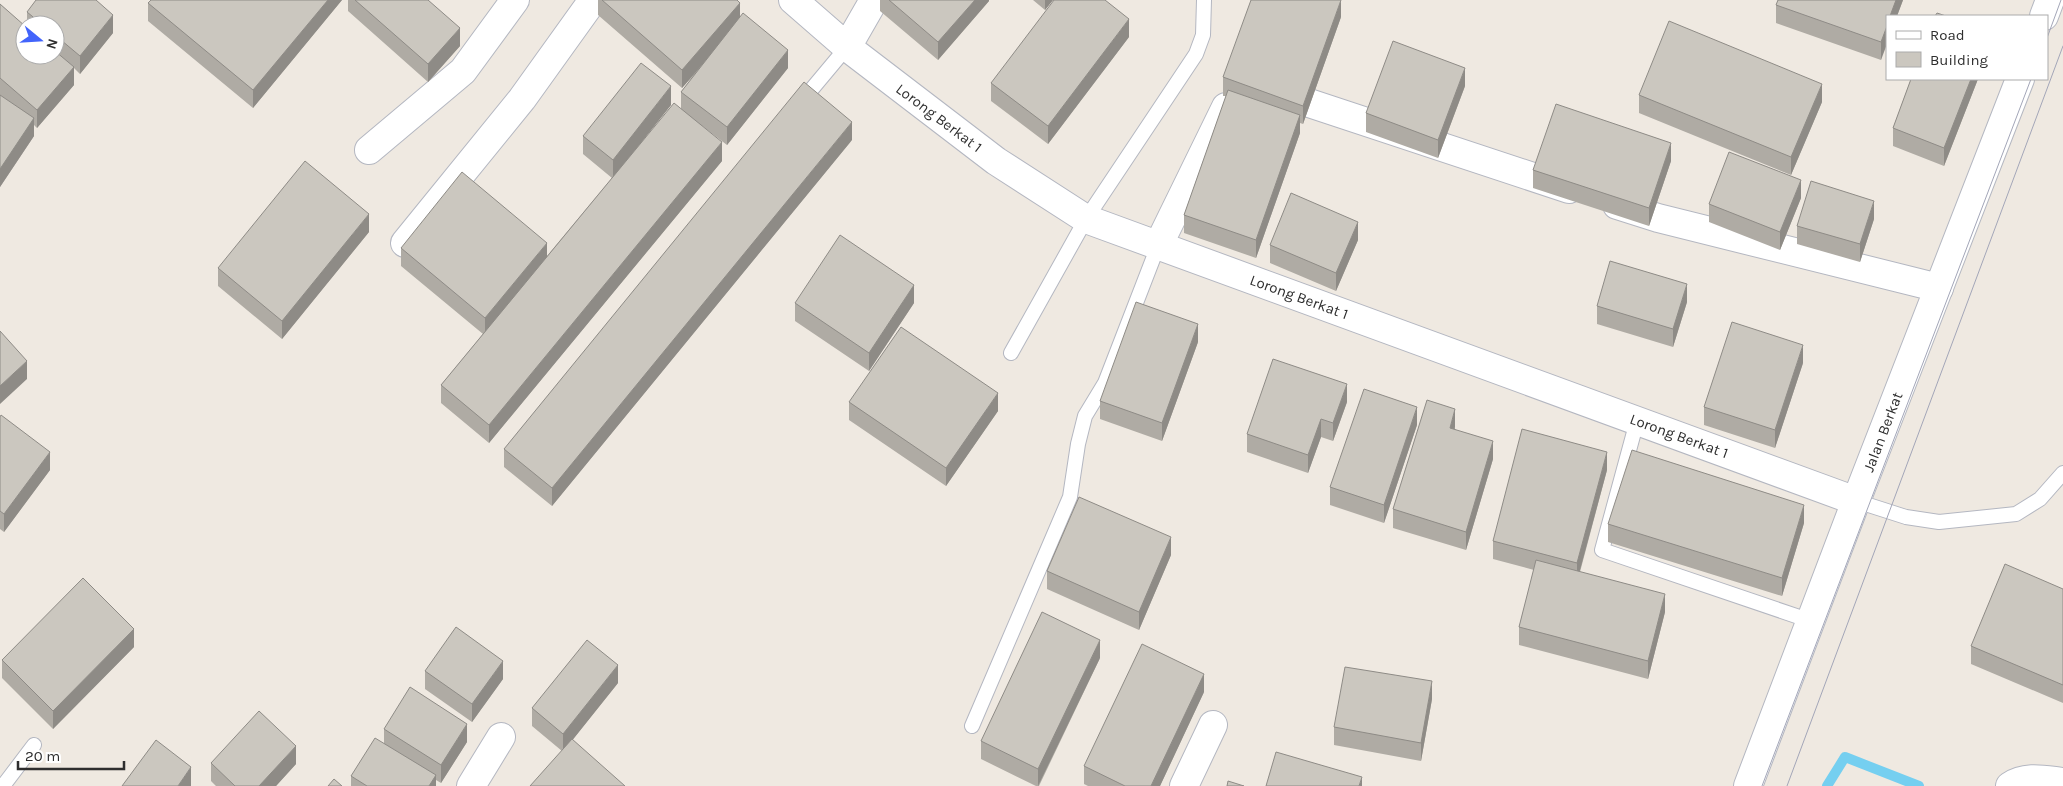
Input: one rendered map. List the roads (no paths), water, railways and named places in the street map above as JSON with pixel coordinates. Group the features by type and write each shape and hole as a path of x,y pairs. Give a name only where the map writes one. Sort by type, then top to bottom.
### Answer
{"street":[{"path":"369,150 463,71 516,0"},
{"path":"405,244 522,99 593,0"},
{"name":"Lorong Berkat 1","path":"794,0 847,47 996,161 1086,219 1856,501"},
{"path":"847,47 874,0"},
{"path":"2044,15 2050,0"},
{"name":"Jalan Berkat","path":"1748,786 1856,501 2020,80"},
{"path":"1303,101 1658,218 1938,288"},
{"path":"1158,246 1226,107"},
{"path":"1184,786 1213,725"},
{"path":"471,786 501,737"},
{"path":"2010,786 2018,780 2038,778 2063,782"}],"lane":[{"path":"1011,353 1086,219 1196,54 1203,35 1204,0"},
{"path":"793,111 847,47"},
{"path":"972,726 1070,497 1078,444 1085,416 1105,383 1158,246"},
{"path":"1637,421 1602,550 1811,621"},
{"path":"1856,501 1906,517 1939,522 2016,514 2040,499 2063,473"},
{"path":"3,786 34,745"}],"waterway":[{"path":"1827,786 1845,757 1919,786"}],"tram line":[{"path":"2048,35 2061,0"},
{"path":"1787,786 2063,46"},
{"path":"1762,786 2031,80"}]}
